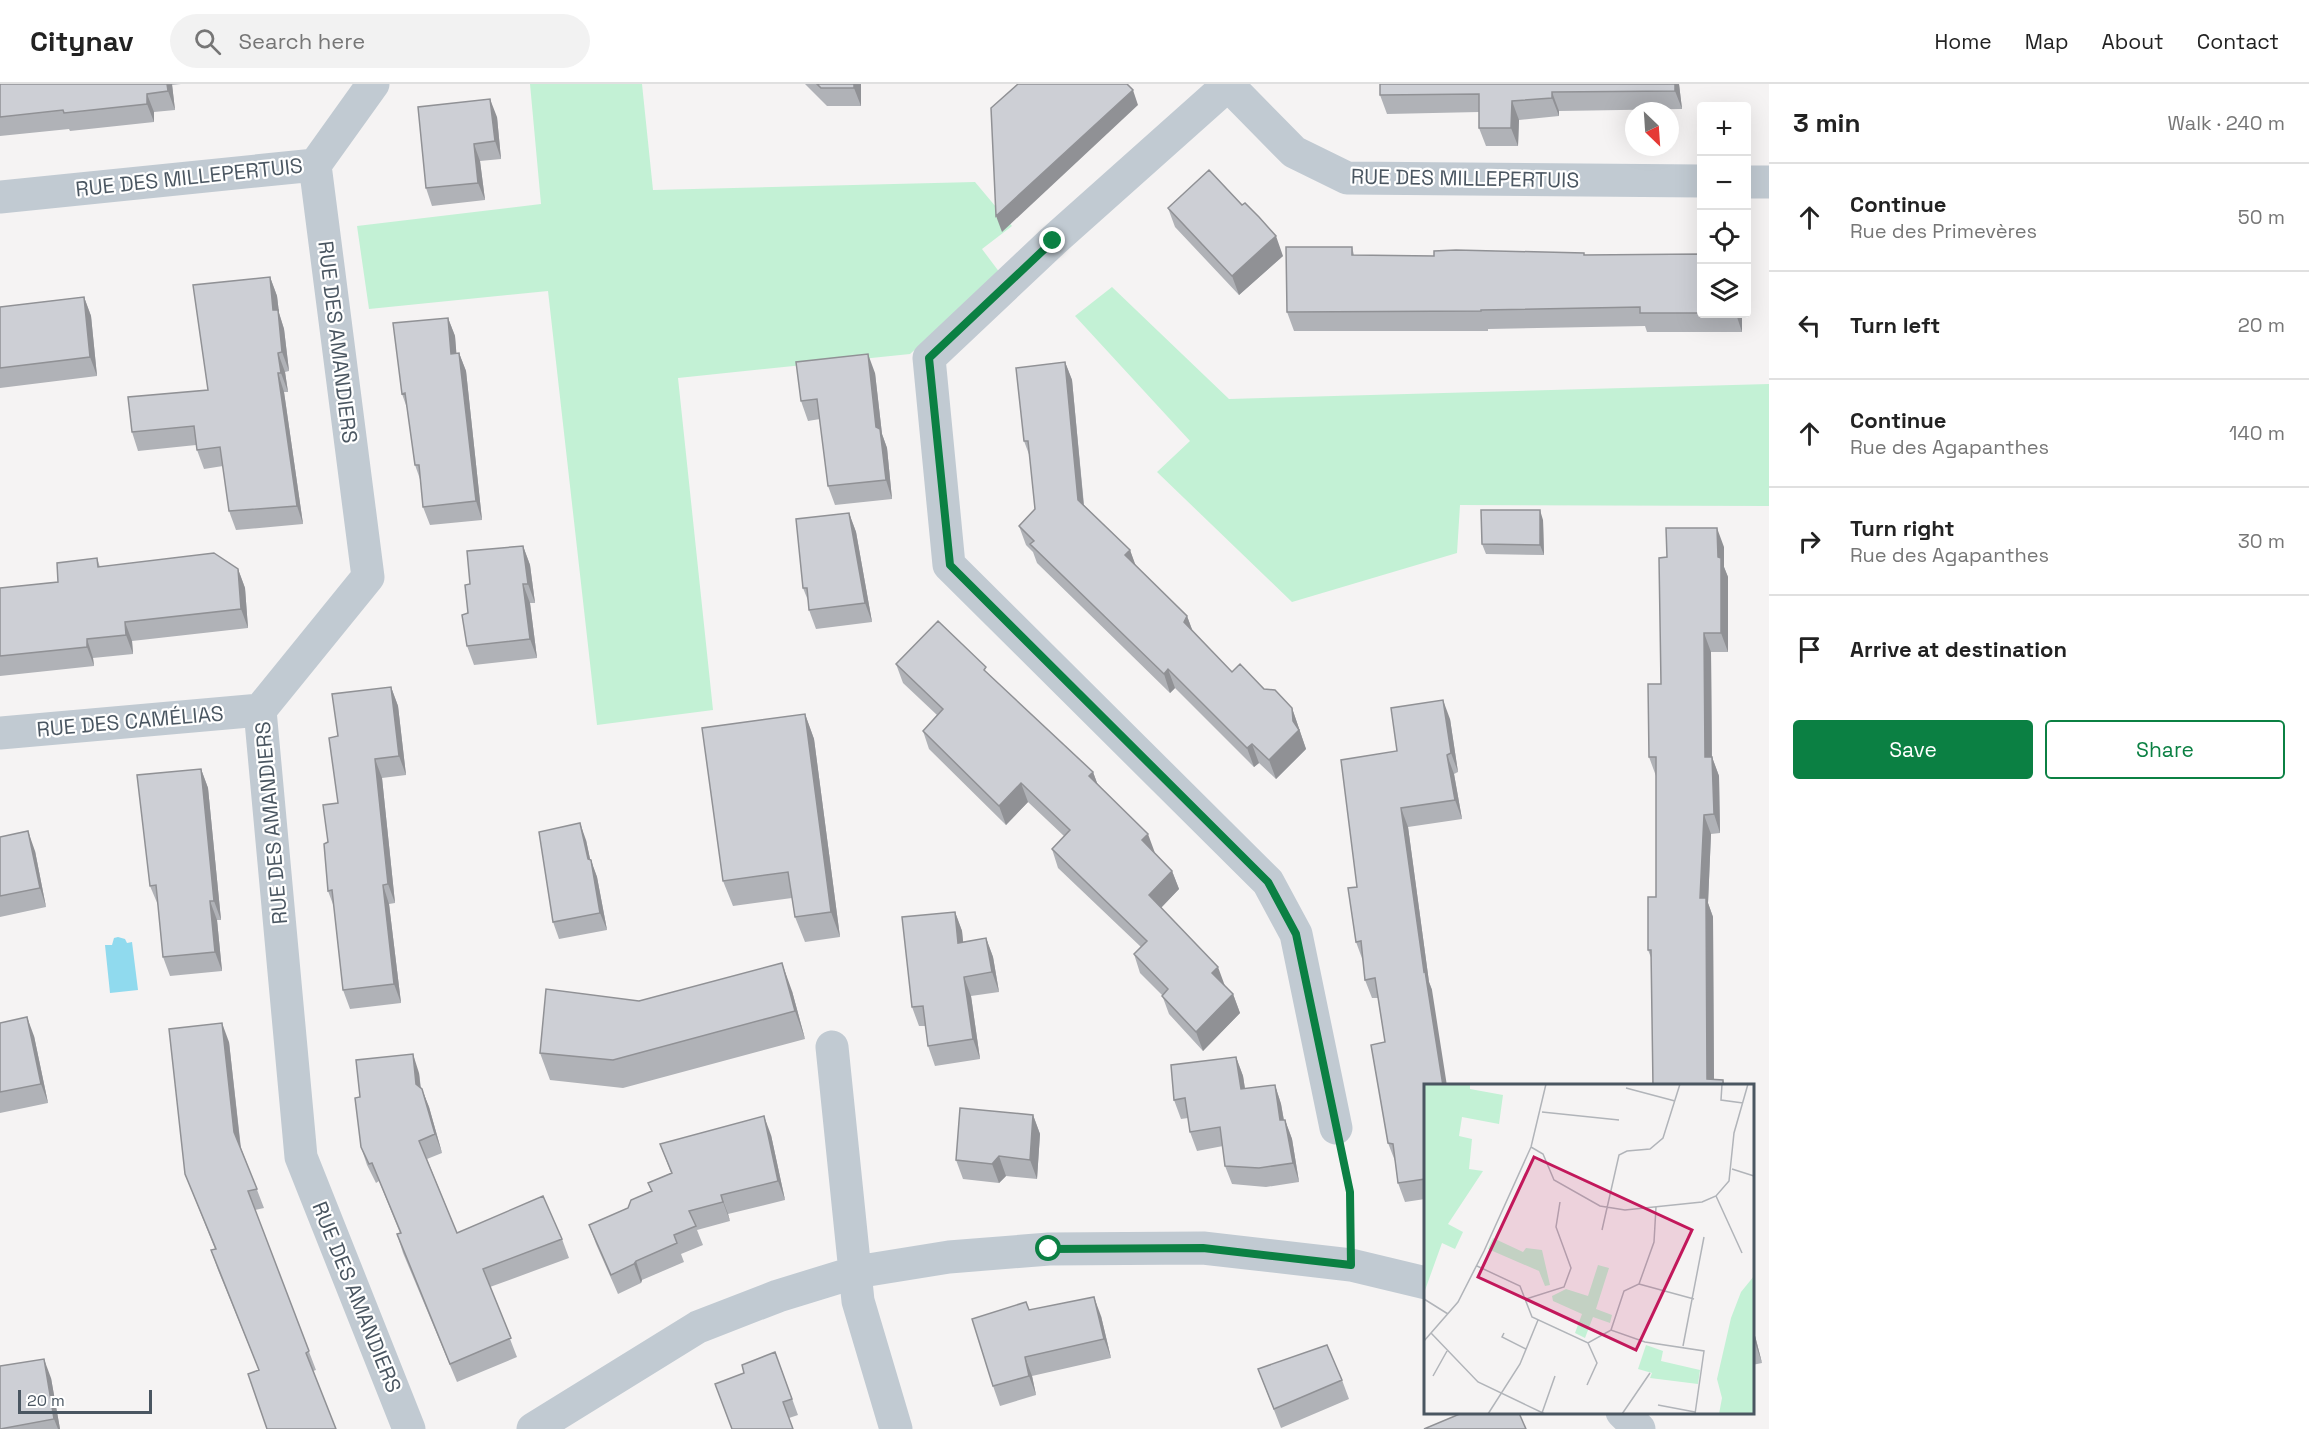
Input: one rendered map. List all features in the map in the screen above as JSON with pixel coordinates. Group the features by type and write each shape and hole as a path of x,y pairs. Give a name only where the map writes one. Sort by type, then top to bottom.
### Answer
{"street":[{"name":"RUE DES MILLEPERTUIS","path":"0,197 315,165 373,84"},
{"name":"RUE DES MILLEPERTUIS","path":"1228,85 1294,152 1347,178 1697,181"},
{"path":"1228,85 1053,241 929,358 948,553 950,565 1268,882 1296,934 1336,1128"},
{"name":"RUE DES AMANDIERS","path":"315,165 368,577 260,710 301,1157 410,1429"},
{"path":"1751,182 1769,182"},
{"name":"RUE DES CAMÉLIAS","path":"0,733 260,710"},
{"path":"832,1047 858,1301 896,1429"},
{"path":"533,1429 698,1327 778,1296 856,1272 949,1257 1049,1249 1203,1248 1351,1265 1424,1283"},
{"path":"1623,1414 1639,1429"}],"path":[{"path":"1336,1128 1350,1192 1351,1265"}],"green space":[{"path":"530,84 642,84 653,190 975,182 1012,226 982,249 1000,273 910,354 678,378 713,710 597,725 548,291 369,309 357,226 541,204"},
{"path":"1112,287 1229,399 1769,384 1769,506 1460,505 1457,553 1292,602 1157,472 1190,441 1075,316"}],"water":[{"path":"114,938 125,939 127,943 132,942 138,990 110,993 105,945 112,945"}],"building":[{"path":"0,84 167,84 168,91 147,94 147,104 0,117"},
{"path":"817,84 854,84 854,88 821,88"},
{"path":"1018,84 1127,84 1133,90 996,216 991,108"},
{"path":"1380,84 1675,84 1675,91 1552,92 1552,98 1512,101 1511,128 1479,128 1479,94 1380,95"},
{"path":"490,99 495,141 474,144 478,183 426,188 418,107"},
{"path":"1209,170 1276,236 1232,276 1168,208"},
{"path":"1286,247 1352,247 1352,255 1434,256 1434,251 1456,250 1584,253 1584,255 1697,254 1697,313 1640,313 1640,307 1287,312"},
{"path":"270,277 273,310 278,310 282,352 278,353 281,373 278,373 297,506 229,511 220,447 197,450 194,426 132,432 128,397 208,390 193,285"},
{"path":"84,297 90,357 0,368 0,307"},
{"path":"448,318 451,354 459,353 476,501 423,507 419,465 415,465 405,393 402,394 393,323"},
{"path":"868,354 876,427 880,429 886,480 828,486 817,399 801,401 796,362"},
{"path":"1065,362 1078,500 1130,550 1125,555 1187,616 1184,622 1232,672 1240,664 1264,689 1275,690 1292,708 1293,721 1299,730 1269,760 1252,744 1247,748 1168,669 1164,674 1030,544 1034,541 1019,526 1035,509 1028,441 1024,441 1016,368"},
{"path":"1481,510 1540,510 1540,545 1482,544"},
{"path":"849,513 865,603 809,610 807,588 803,588 796,519"},
{"path":"1666,528 1717,528 1718,557 1721,558 1721,633 1704,633 1705,757 1712,757 1714,814 1704,815 1700,898 1706,898 1707,1079 1723,1080 1723,1084 1653,1084 1648,897 1656,897 1656,757 1649,757 1648,684 1661,684 1659,558 1667,557"},
{"path":"523,546 528,584 523,584 530,639 467,646 462,615 468,613 465,585 470,584 467,551"},
{"path":"214,553 238,569 241,609 125,622 126,635 87,639 87,647 0,656 0,588 58,582 57,563 97,558 98,567"},
{"path":"938,621 986,667 984,670 1093,772 1089,776 1148,834 1142,840 1172,871 1149,895 1218,967 1212,973 1233,994 1196,1032 1162,996 1168,989 1134,954 1147,941 1052,849 1070,830 1021,783 999,806 923,731 943,709 896,664"},
{"path":"391,687 399,756 375,759 388,884 383,885 394,984 343,990 332,890 328,891 324,844 328,842 323,805 338,803 329,738 338,736 332,694"},
{"path":"1443,700 1451,753 1447,755 1455,800 1401,808 1443,1084 1424,1084 1424,1179 1398,1183 1393,1144 1388,1143 1371,1045 1385,1042 1375,978 1365,980 1361,941 1356,942 1348,888 1357,887 1341,760 1397,751 1391,708"},
{"path":"805,714 831,912 795,917 788,872 723,881 702,728"},
{"path":"201,769 214,901 210,901 215,952 163,957 156,885 150,886 137,775"},
{"path":"580,823 588,859 591,860 600,913 553,922 539,832"},
{"path":"28,831 40,888 0,896 0,837"},
{"path":"955,912 958,943 986,938 992,972 964,977 973,1039 928,1046 923,1006 912,1007 902,917"},
{"path":"782,963 795,1011 613,1060 540,1053 546,989 639,1001"},
{"path":"27,1017 41,1084 0,1092 0,1023"},
{"path":"222,1023 234,1132 257,1189 248,1191 336,1429 267,1429 248,1374 259,1370 211,1250 216,1249 185,1174 169,1029"},
{"path":"413,1054 416,1084 422,1089 435,1134 419,1141 457,1233 543,1196 562,1239 483,1269 511,1338 450,1364 397,1234 401,1233 372,1163 369,1164 361,1147 355,1098 360,1097 356,1060"},
{"path":"1236,1057 1241,1089 1275,1085 1280,1120 1285,1120 1293,1163 1259,1168 1225,1166 1220,1127 1190,1132 1185,1098 1174,1100 1171,1065"},
{"path":"960,1108 1033,1115 1030,1160 999,1156 992,1164 956,1160"},
{"path":"764,1116 778,1181 721,1195 723,1202 689,1211 696,1226 674,1235 677,1243 611,1275 589,1225 628,1208 631,1200 652,1191 648,1183 672,1173 660,1144"},
{"path":"1094,1297 1104,1339 1025,1357 1029,1376 993,1386 972,1319 1026,1302 1029,1310"},
{"path":"1327,1345 1342,1380 1274,1409 1258,1369"},
{"path":"775,1352 792,1399 783,1402 793,1429 732,1429 715,1384 744,1373 742,1365"},
{"path":"44,1359 54,1419 0,1429 0,1366"},
{"path":"1460,1414 1519,1414 1526,1429 1424,1429"}],"route":[{"path":"1049,1249 1203,1248 1351,1265 1350,1192 1296,934 1268,882 950,565 929,358 1053,241"}]}
